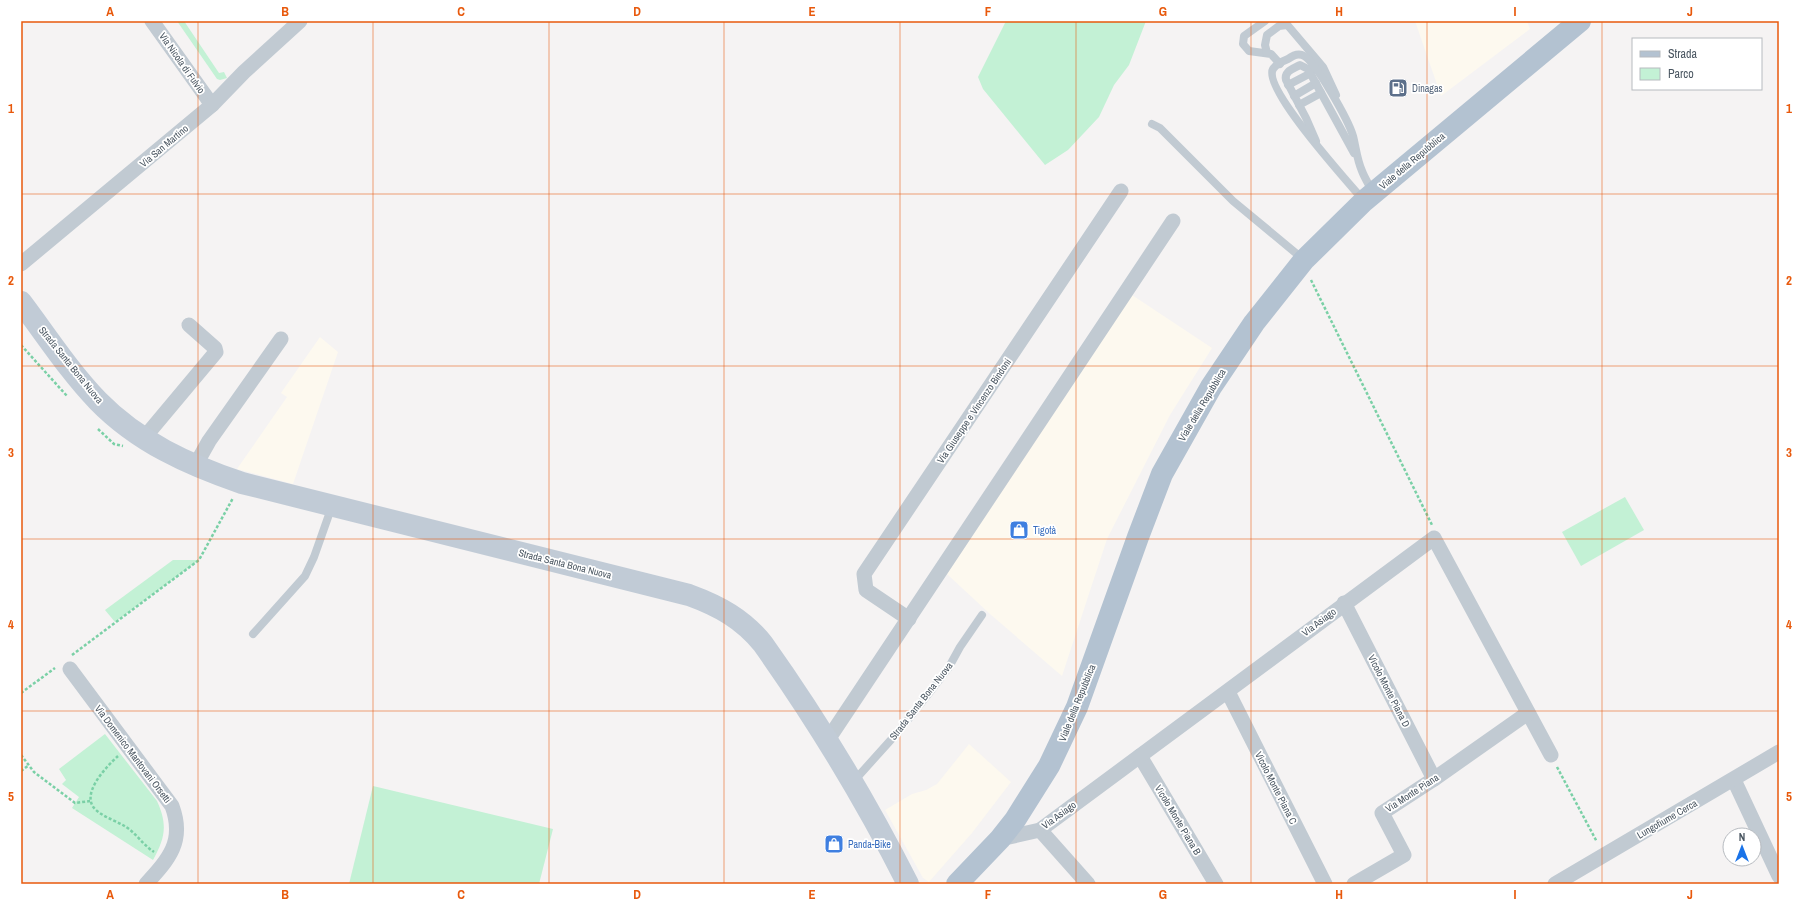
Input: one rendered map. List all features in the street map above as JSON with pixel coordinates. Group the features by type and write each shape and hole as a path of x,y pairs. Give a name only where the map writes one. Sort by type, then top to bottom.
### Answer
{"main road":[{"name":"Viale della Repubblica","path":"957,884 1000,839 1027,802 1049,766 1077,707 1162,474 1211,386 1254,323 1306,268 1369,197 1580,21"}],"street":[{"name":"Via Nicola di Fulvio","path":"152,21 212,106"},
{"name":"Via San Martino","path":"21,264 212,106 244,72 300,21"},
{"name":"Via Giuseppe e Vincenzo Bindoni","path":"909,619 866,590 864,574 1122,191"},
{"path":"827,741 1173,221"},
{"name":"Strada Santa Bona Nuova","path":"21,302 68,366 99,401 144,438 172,455 195,466 242,483 670,590 689,595 722,608 743,622 763,644 853,783 908,884"},
{"path":"144,438 216,352 215,348 189,325"},
{"path":"195,466 208,441 281,338"},
{"path":"1434,538 1551,755"},
{"name":"Via Asiago","path":"1000,839 1040,830 1228,692 1344,603 1434,538"},
{"name":"Vicolo Monte Piana D","path":"1344,603 1434,779"},
{"name":"Via Domenico Mantovani Orsetti","path":"66,664 166,796 174,811 176,817 176,838 168,860 146,884"},
{"name":"Vicolo Monte Piana C","path":"1228,692 1325,884"},
{"name":"Via Monte Piana","path":"1354,884 1404,855 1382,813 1434,779 1528,713"},
{"name":"Lungofiume Cerca","path":"1555,884 1734,780 1779,752"},
{"name":"Vicolo Monte Piana B","path":"1140,756 1216,884"},
{"path":"1734,780 1779,876"},
{"path":"1040,830 1088,884"}],"lane":[{"path":"1265,21 1244,36 1243,40 1245,48 1249,51 1267,53 1276,57 1280,64"},
{"path":"1267,53 1265,45 1267,35 1285,23 1323,67 1343,115"},
{"path":"1299,54 1306,58 1315,67 1343,115 1353,135 1369,197 1320,149 1296,120 1272,78 1272,70 1293,56 1299,54"},
{"path":"1320,149 1285,76 1287,72 1300,65 1304,66 1310,73 1359,162"},
{"path":"1288,85 1310,73"},
{"path":"1294,96 1316,83"},
{"path":"1299,106 1322,93"},
{"path":"1152,124 1160,128 1233,201 1306,268"},
{"path":"253,634 305,576 314,557 332,506"},
{"name":"Strada Santa Bona Nuova","path":"853,783 898,732 933,688 949,667 960,647 982,615"}],"path":[{"path":"1306,268 1434,530 1434,538"},
{"path":"21,693 66,664 200,560 235,494"},
{"path":"129,747 109,764 94,785 91,801 94,809 127,828 147,847 168,860"},
{"path":"21,755 34,772 75,803 91,801"},
{"path":"1551,755 1603,855"},
{"path":"21,771 29,766"}],"shaded area":[{"path":"1415,21 1527,21 1530,29 1441,96"},
{"path":"1132,295 1212,348 1170,415 1107,539 1062,676 990,614 947,574"},
{"path":"320,337 338,352 293,484 237,469 287,397 281,393"},
{"path":"969,744 1011,782 972,833 929,882 923,878 885,810 912,794 926,790 937,784"}],"green space":[{"path":"177,21 184,21 219,73 224,72 227,78 220,80 217,79"},
{"path":"1006,21 1146,21 1129,65 1114,85 1099,117 1068,150 1045,165 983,89 978,77"},
{"path":"1625,497 1644,530 1581,566 1562,532"},
{"path":"173,560 199,560 115,622 105,610"},
{"path":"105,734 157,801 163,817 164,831 160,845 153,860 72,808 79,797 62,784 66,780 59,769"},
{"path":"373,786 553,829 539,884 349,884"}],"place":[{"name":"Dinagas","path":"1398,88"},
{"name":"Tigotà","path":"1019,530"},
{"name":"Panda-Bike","path":"834,844"}]}
